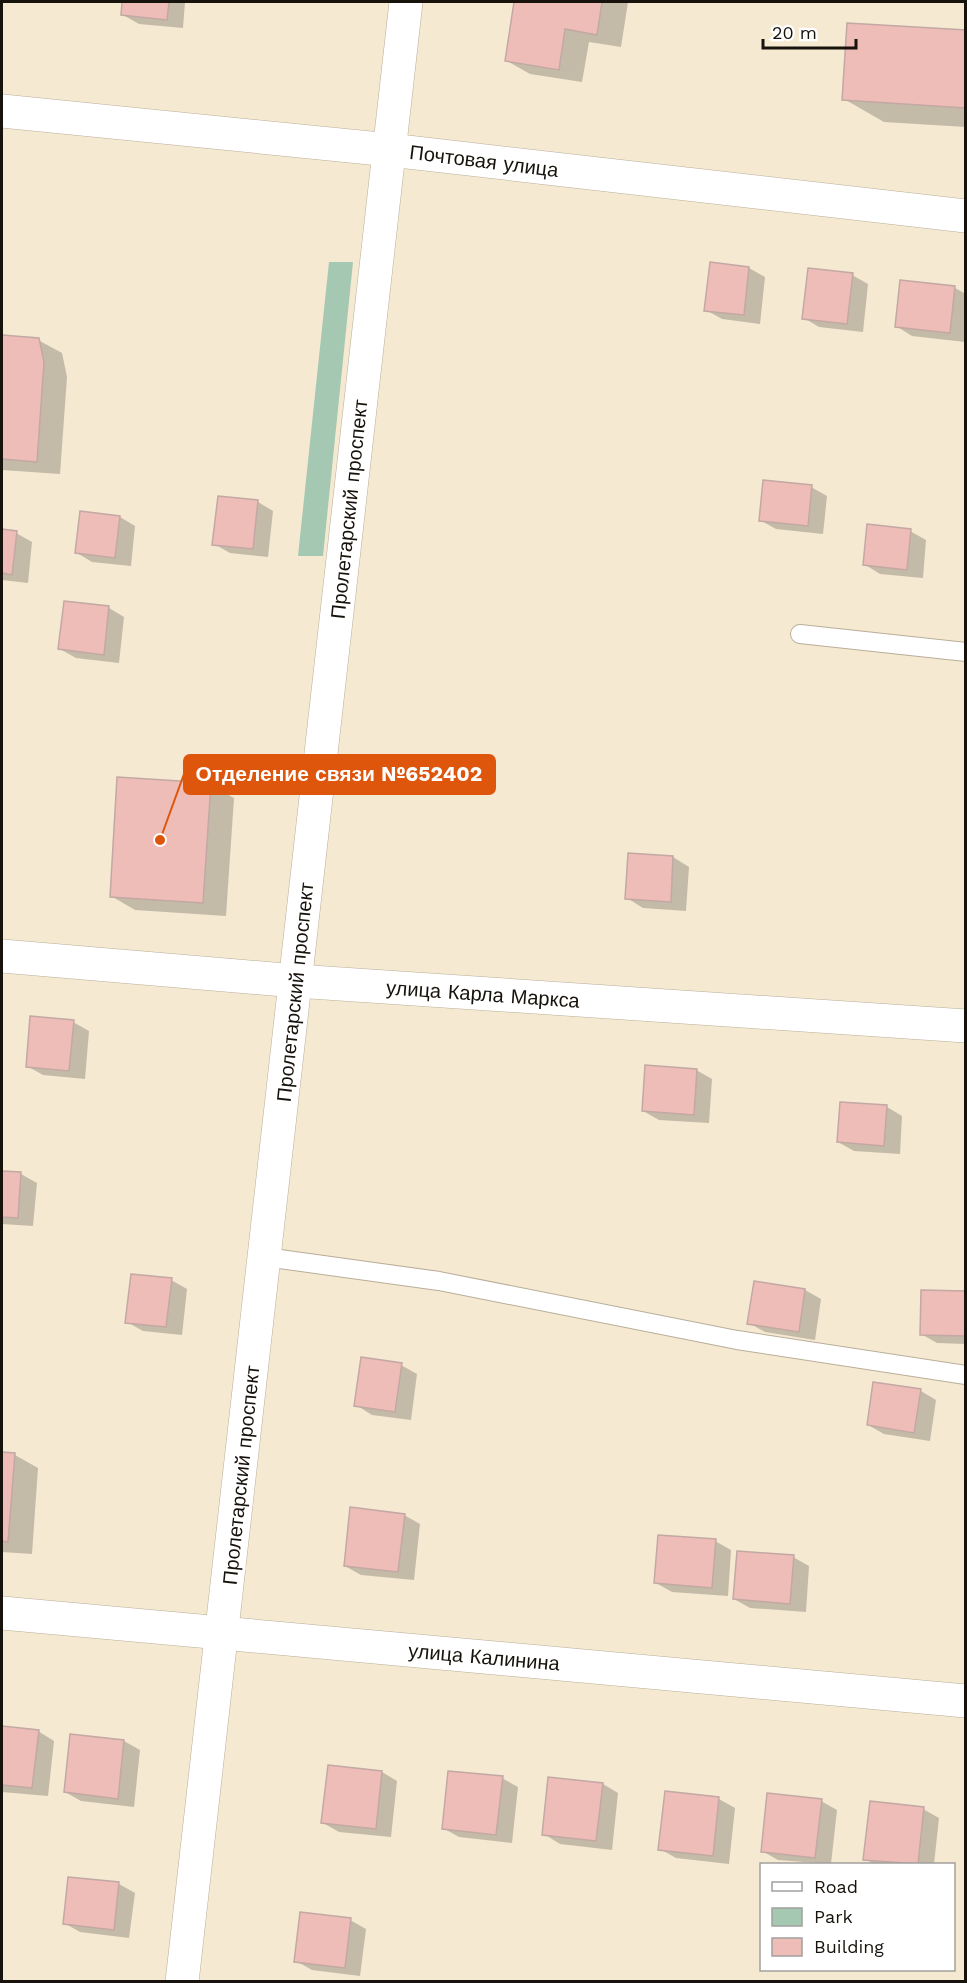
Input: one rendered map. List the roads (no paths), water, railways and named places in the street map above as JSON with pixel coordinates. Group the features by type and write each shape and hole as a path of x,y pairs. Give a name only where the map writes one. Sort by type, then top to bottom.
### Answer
{"street":[{"name":"Пролетарский проспект","path":"182,1982 406,2"},
{"name":"Почтовая улица","path":"2,111 390,150 966,216"},
{"name":"улица Карла Маркса","path":"2,956 296,981 966,1026"},
{"name":"улица Калинина","path":"2,1613 966,1701"}],"lane":[{"path":"800,634 966,652"},
{"path":"265,1257 439,1281 737,1340 966,1375"}],"place":[{"name":"Отделение связи №652402","path":"160,840"}]}
